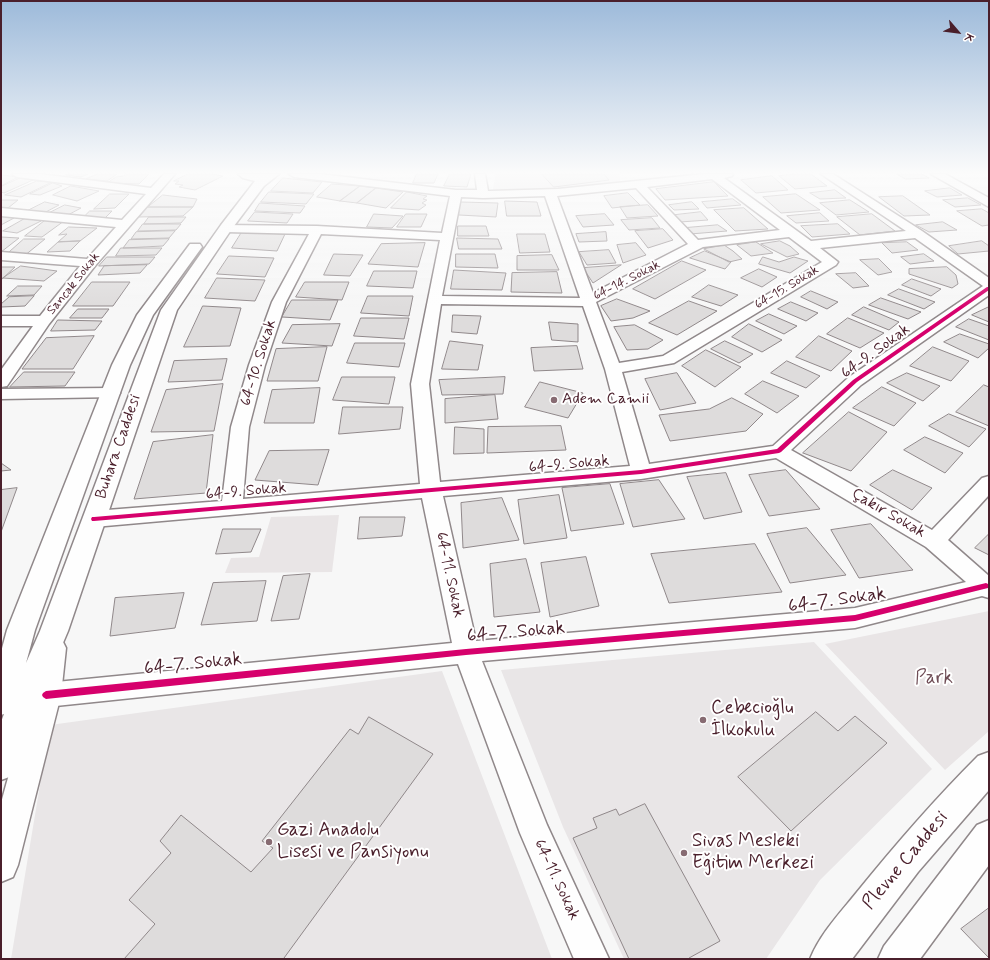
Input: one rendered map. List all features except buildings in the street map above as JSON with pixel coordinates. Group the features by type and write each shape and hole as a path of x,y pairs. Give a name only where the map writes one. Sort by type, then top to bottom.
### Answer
{"main road":[{"name":"Buhara Caddesi","path":"1,702 21,630 111,392 142,320 178,270 218,219"},
{"name":"Buhara Caddesi","path":"1,765 24,698 54,631 169,310 233,219"},
{"path":"1,658 21,630"},
{"path":"1,864 46,695 54,631"},
{"name":"Plevne Caddesi","path":"828,959 860,917 943,817 989,767"},
{"path":"897,959 989,836"}],"street":[{"path":"71,219 125,224"},
{"name":"Sancak Sokak","path":"1,382 44,321 90,264 130,219"},
{"name":"64-11. Sokak","path":"450,219 434,300 420,384 431,490 466,652 535,833 592,959"},
{"path":"559,219 613,369 641,472"},
{"path":"671,219 696,245"},
{"name":"64-15. Sokak","path":"613,369 668,360 831,262 773,219"},
{"path":"895,219 989,284"},
{"path":"226,228 317,230 446,238"},
{"name":"64-10. Sokak","path":"232,506 240,427 257,365 279,302 317,230"},
{"name":"64-14. Sokak","path":"434,300 583,302 696,245 712,241 791,233"},
{"path":"809,245 918,234"},
{"path":"1,256 90,264"},
{"name":"64-9. Sokak","path":"94,519 641,472 779,450 855,381 989,288"},
{"path":"1,321 44,321"},
{"path":"1,394 111,392"},
{"name":"Çakır Sokak","path":"779,450 934,541 987,588"},
{"path":"934,541 989,483"},
{"name":"64-7. Sokak","path":"46,695 466,652 855,618 987,588"}],"shaded area":[{"name":"Cebecioğlu İlkokulu","path":"814,642 932,769 820,880 766,959 624,959 563,827 501,670"},
{"name":"Gazi Anadolu Lisesi ve Pansiyonu","path":"442,671 552,959 11,959 50,725"}],"green space":[{"path":"339,515 332,572 225,573 231,558 259,557 271,517"},
{"name":"Park","path":"989,611 989,731 945,770 825,644"}],"cycle path":[{"path":"94,519 641,472 779,451 855,381 989,288"},
{"path":"46,695 466,652 855,618 986,586"}],"place":[{"name":"Adem Camii","path":"554,400"},
{"name":"Cebecioğlu İlkokulu","path":"703,720"},
{"name":"Gazi Anadolu Lisesi ve Pansiyonu","path":"269,842"},
{"name":"Sivas Mesleki Eğitim Merkezi","path":"684,853"}]}
